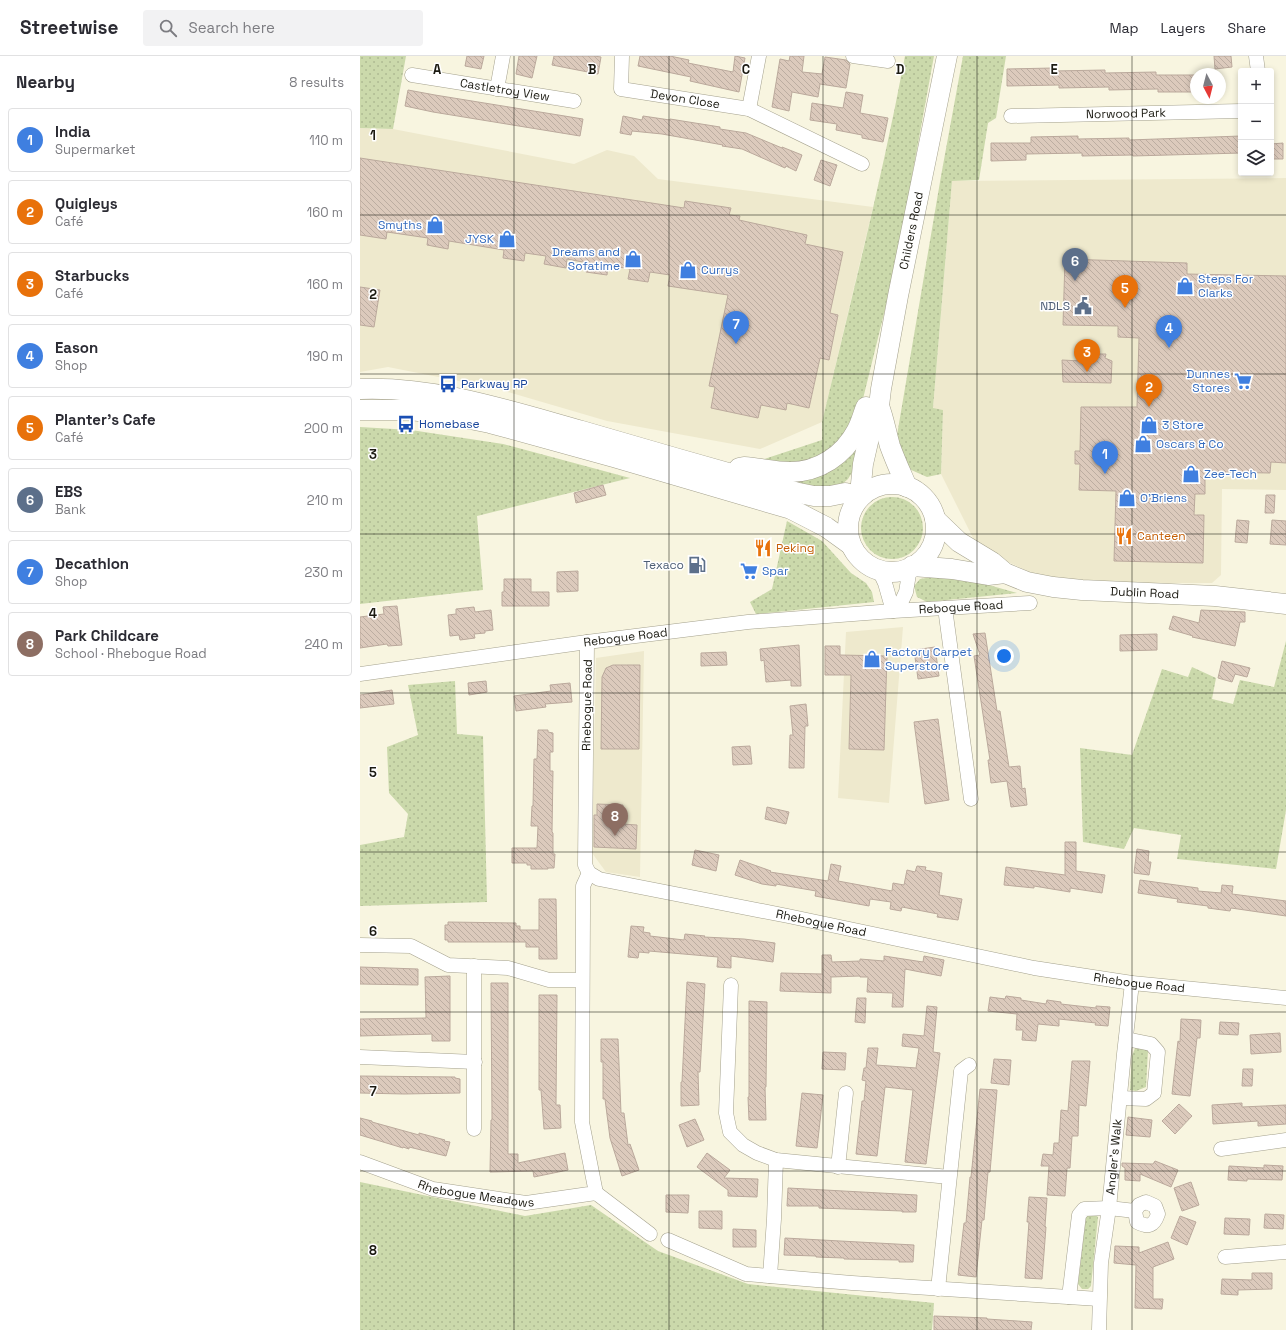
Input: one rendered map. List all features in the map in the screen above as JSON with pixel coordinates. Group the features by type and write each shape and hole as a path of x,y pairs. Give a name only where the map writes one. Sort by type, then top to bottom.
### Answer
{"main road":[{"name":"Childers Road","path":"862,495 861,484 863,464 873,420 880,398 898,296 947,56"},
{"path":"360,389 377,388 445,395 538,419 799,493 814,496 845,494 862,495"},
{"name":"Childers Road","path":"880,398 890,444 907,487"},
{"path":"725,472 744,467 790,472 815,468 830,461 843,449 857,430 867,404 880,398"},
{"path":"360,410 410,410 445,414 490,423 614,457 791,509 826,527 851,545"},
{"path":"892,484 907,487 921,495 928,504 935,519 936,530 931,546 921,560 911,567 895,572 879,570 858,556 851,545 848,532 848,520 853,508 862,495 877,487 892,484"},
{"path":"935,519 959,542 992,562 1005,573"},
{"path":"911,567 952,569 988,575 1005,573"},
{"name":"Dublin Road","path":"1005,573 1028,582 1054,588 1214,596 1286,604"}],"street":[{"path":"497,89 503,56"},
{"name":"Devon Close","path":"622,56 621,90 749,109 862,164"},
{"path":"749,109 759,56"},
{"path":"853,56 888,61"},
{"path":"1256,56 1258,68"},
{"name":"Castletroy View","path":"412,75 574,101"},
{"name":"Norwood Park","path":"1011,116 1238,111"},
{"name":"Rebogue Road","path":"893,611 900,605 906,592 911,567"},
{"path":"879,570 886,583 893,611"},
{"name":"Rebogue Road","path":"360,674 587,642 748,622 893,611 1030,603"},
{"path":"944,608 971,799"},
{"name":"Rhebogue Road","path":"587,642 585,865 589,873 599,879 788,916 1034,968 1132,983 1286,998"},
{"path":"589,873 584,886 582,980 582,1122 596,1192 650,1234"},
{"path":"360,945 411,946 448,965 508,968 549,980 582,980"},
{"path":"474,966 474,1129"},
{"name":"Angler's Walk","path":"1099,1330 1101,1263 1109,1208 1132,983"},
{"path":"730,985 726,1113 730,1132 748,1148 776,1160 949,1178"},
{"path":"1120,1098 1146,1099 1154,1093 1158,1052 1151,1044 1126,1039"},
{"path":"360,1057 475,1062"},
{"path":"938,1289 961,1071 969,1065"},
{"path":"838,1167 846,1093"},
{"path":"1221,1149 1286,1140"},
{"path":"770,1276 776,1160"},
{"name":"Rhebogue Meadows","path":"360,1162 433,1190 526,1203 596,1192"},
{"path":"1069,1297 1079,1215 1084,1209 1109,1208 1135,1211"},
{"path":"668,1240 746,1274 852,1283 1099,1299"},
{"path":"1225,1257 1286,1252"}],"shaded area":[{"path":"360,128 393,129 574,164 607,150 634,156 658,179 873,207 822,422 760,449 607,421 494,388 388,367 360,372"},
{"path":"1286,178 1286,490 1222,489 1221,575 1212,583 1064,583 1034,574 978,548 941,474 943,410 933,409 952,181"},
{"path":"903,627 889,803 838,798 846,632"},
{"path":"644,651 640,877 606,872 592,853 596,658"}],"green space":[{"path":"360,56 406,56 393,129 360,128"},
{"path":"905,56 934,56 895,269 859,415 835,449 791,467 752,463 822,440 822,422 876,194"},
{"path":"963,56 1006,56 996,118 988,123 979,180 952,181 933,408 943,410 941,474 927,477 909,469 895,447"},
{"path":"360,427 411,430 503,444 630,478 477,516 483,590 360,604"},
{"path":"857,440 857,464 848,479 840,486 803,487 789,478"},
{"path":"886,497 898,497 914,506 921,516 923,528 921,540 914,550 898,559 886,559 875,554 866,545 861,534 861,522 866,511 875,502"},
{"path":"787,521 822,541 851,573 866,583 872,592 874,602 756,614 750,602 772,589"},
{"path":"938,576 964,578 1017,593 927,602 917,597 914,586 920,579"},
{"path":"1286,641 1286,810 1276,869 1177,859 1181,835 1134,828 1124,849 1083,842 1080,748 1132,755 1162,669 1188,677 1192,667 1216,678 1212,699 1233,704 1240,680 1274,687"},
{"path":"455,681 457,734 483,736 487,902 360,906 360,845 404,837 408,814 389,793 387,747 418,735 408,685"},
{"path":"1143,1047 1148,1051 1146,1087 1136,1091 1130,1090 1132,1056 1135,1048"},
{"path":"360,1182 525,1216 591,1205 658,1251 748,1284 934,1303 932,1330 360,1330"},
{"path":"1093,1213 1098,1217 1091,1286 1088,1289 1082,1289 1078,1284 1086,1216"}],"building":[{"path":"467,56 484,56 481,69 465,66"},
{"path":"519,56 537,56 532,78 516,74"},
{"path":"554,56 601,57 598,74 552,65"},
{"path":"640,56 670,56 689,60 688,63 733,72 735,56 745,58 739,92 690,81 691,77 638,66"},
{"path":"790,56 804,56 802,72 822,74 825,57 846,60 850,64 846,88 820,84 818,97 792,92 789,111 772,107 780,59 789,61"},
{"path":"1214,56 1231,56 1232,67 1215,68"},
{"path":"1053,68 1053,71 1105,70 1105,73 1156,72 1156,75 1190,75 1190,92 1158,92 1158,89 1109,90 1109,87 1059,88 1059,85 1007,86 1007,69"},
{"path":"408,90 583,119 580,136 405,106"},
{"path":"846,92 863,95 860,113 888,118 883,142 862,138 862,135 836,130 837,124 810,120 812,103 843,108"},
{"path":"623,116 642,120 643,116 670,119 720,127 720,129 746,133 802,155 796,171 786,166 785,168 742,149 662,134 632,131 631,135 620,133"},
{"path":"1078,136 1078,139 1129,138 1129,140 1238,136 1238,153 1133,156 1082,156 1082,153 1026,154 1026,160 991,161 991,143 1031,143 1031,137"},
{"path":"1283,143 1283,159 1274,159 1274,144"},
{"path":"360,158 684,208 685,201 731,208 729,215 740,216 739,220 807,235 805,244 843,252 830,313 838,315 829,360 820,358 809,408 787,403 786,410 761,405 758,418 711,408 715,387 709,386 728,295 668,286 670,275 650,272 648,282 628,279 630,269 608,265 607,275 586,272 588,263 567,259 566,268 544,264 546,256 525,253 524,261 503,258 504,250 449,241 448,249 427,245 428,238 387,232 386,239 360,235"},
{"path":"821,160 837,165 830,186 814,180"},
{"path":"1065,259 1187,263 1187,274 1286,276 1286,463 1271,462 1270,473 1212,472 1212,476 1205,475 1205,494 1195,494 1194,515 1204,515 1203,563 1114,561 1116,491 1079,490 1080,464 1075,464 1075,451 1080,451 1081,407 1137,407 1139,338 1118,337 1118,326 1063,325"},
{"path":"360,287 380,290 374,327 360,325"},
{"path":"1094,354 1106,354 1105,358 1112,361 1111,383 1063,382 1062,360 1081,361 1081,357 1094,357"},
{"path":"603,485 606,495 576,503 574,493"},
{"path":"1266,495 1275,495 1274,513 1265,513"},
{"path":"1237,520 1249,521 1247,543 1235,542"},
{"path":"1272,520 1286,521 1286,545 1270,544"},
{"path":"578,571 578,591 557,592 557,572"},
{"path":"504,579 531,579 531,592 549,592 549,606 502,606"},
{"path":"397,606 402,645 388,646 387,644 360,648 360,617 384,614 383,607"},
{"path":"474,607 475,612 491,610 493,630 485,631 485,633 474,634 475,638 460,640 459,635 450,636 448,615 456,614 456,609"},
{"path":"1201,610 1245,612 1245,622 1240,622 1235,646 1192,637 1193,636 1169,629 1173,616 1199,623"},
{"path":"985,633 997,711 1000,711 1009,767 1020,766 1022,789 1025,788 1027,805 1011,807 1007,781 991,783 988,760 990,760 974,656 980,655 973,634"},
{"path":"1157,634 1157,650 1120,651 1120,635"},
{"path":"799,645 801,686 791,686 791,680 766,682 764,660 761,661 760,649"},
{"path":"825,646 840,646 840,655 887,656 884,750 849,749 851,675 825,675"},
{"path":"935,647 939,676 918,679 914,650"},
{"path":"726,652 727,665 701,666 701,653"},
{"path":"1222,661 1250,668 1247,677 1235,674 1232,682 1218,678"},
{"path":"613,665 640,665 639,749 601,749 602,677 606,668"},
{"path":"486,681 487,692 469,695 468,683"},
{"path":"570,683 572,702 545,704 546,707 516,711 514,696 551,691 550,685"},
{"path":"392,690 394,704 360,708 360,695"},
{"path":"806,704 808,726 805,726 804,768 789,768 790,735 793,735 790,706"},
{"path":"938,719 949,800 925,804 914,722"},
{"path":"538,730 548,730 548,732 553,733 553,752 550,752 550,771 553,771 552,832 553,854 555,854 554,868 548,869 531,869 531,865 527,865 527,863 512,863 512,848 537,848 538,826 531,826 534,759 537,759"},
{"path":"750,746 752,764 733,765 732,747"},
{"path":"597,804 623,805 622,824 637,825 636,849 594,847 594,815 597,815"},
{"path":"767,807 789,812 786,824 765,819"},
{"path":"1065,842 1076,842 1076,871 1105,875 1102,893 1070,888 1070,892 1034,886 1034,888 1004,885 1006,867 1065,875"},
{"path":"1137,849 1149,851 1148,862 1151,862 1149,875 1134,873"},
{"path":"695,850 719,855 716,871 692,865"},
{"path":"740,860 771,871 770,872 828,881 831,864 841,866 838,881 892,891 893,883 904,885 907,870 915,872 917,866 926,867 925,870 942,873 939,895 962,899 958,920 937,917 938,914 902,907 901,911 890,909 891,902 870,899 869,906 815,896 816,891 776,884 776,886 762,884 735,875"},
{"path":"1140,880 1198,888 1198,891 1221,893 1222,885 1233,886 1232,894 1286,901 1286,916 1231,908 1230,911 1208,908 1208,906 1177,902 1178,899 1138,893"},
{"path":"539,899 556,899 557,959 539,959 539,947 526,947 526,942 448,942 448,940 445,940 445,925 448,925 448,922 516,923 516,926 520,926 520,930 539,930"},
{"path":"631,926 644,927 643,932 650,933 650,936 684,940 685,934 775,943 773,962 731,956 731,968 717,967 718,957 649,951 649,953 639,952 638,958 628,957"},
{"path":"822,955 831,955 832,962 860,961 860,959 884,961 884,956 923,962 924,956 944,960 941,976 905,969 903,1007 892,1007 893,993 867,992 868,977 831,977 831,993 780,991 781,973 822,974"},
{"path":"360,967 418,969 418,985 360,984"},
{"path":"450,976 450,1041 432,1041 432,1034 360,1036 360,1019 426,1018 425,977"},
{"path":"687,982 705,984 700,1072 698,1072 699,1105 681,1106 681,1082"},
{"path":"491,983 508,983 508,1154 518,1154 518,1163 565,1153 568,1170 534,1177 533,1171 490,1172 492,1120"},
{"path":"539,995 557,995 556,1105 560,1105 561,1128 544,1129 541,1090 539,1090"},
{"path":"1006,996 1046,1004 1047,1000 1061,1002 1061,1004 1096,1008 1096,1006 1110,1007 1108,1026 1095,1025 1096,1023 1059,1019 1059,1026 1038,1024 1036,1041 1022,1040 1023,1030 1016,1030 1017,1014 988,1011 990,997 1005,999"},
{"path":"857,998 866,998 865,1023 855,1022"},
{"path":"749,1001 767,1002 765,1087 766,1120 749,1120"},
{"path":"927,1006 937,1007 933,1052 940,1053 926,1164 905,1162 913,1090 885,1087 877,1156 856,1154 862,1101 864,1101 866,1081 862,1080 864,1068 866,1068 868,1048 878,1048 876,1065 916,1068 919,1048 902,1046 903,1034 924,1036"},
{"path":"1181,1019 1201,1020 1200,1038 1197,1038 1190,1096 1172,1094 1178,1041 1180,1042"},
{"path":"1220,1022 1239,1023 1238,1035 1219,1034"},
{"path":"1280,1033 1281,1052 1251,1054 1250,1035"},
{"path":"601,1039 618,1039 621,1113 624,1113 628,1145 630,1144 639,1170 622,1176 610,1138 605,1099 603,1099 603,1062 601,1062"},
{"path":"823,1052 846,1053 845,1070 822,1069"},
{"path":"994,1059 1011,1060 1009,1085 991,1083"},
{"path":"1072,1061 1090,1061 1086,1106 1079,1105 1078,1136 1072,1136 1070,1168 1067,1168 1065,1196 1047,1195 1049,1166 1041,1166 1043,1154 1053,1155 1054,1143 1059,1143 1061,1110 1068,1111"},
{"path":"1243,1069 1253,1069 1252,1086 1242,1086"},
{"path":"360,1076 455,1077 460,1079 460,1093 360,1093"},
{"path":"980,1089 997,1090 990,1172 988,1172 984,1220 982,1220 976,1277 958,1275 964,1223 966,1223"},
{"path":"802,1093 823,1095 817,1148 796,1146"},
{"path":"1242,1103 1242,1107 1286,1105 1286,1124 1258,1126 1258,1121 1213,1124 1212,1105"},
{"path":"1179,1104 1192,1116 1175,1134 1162,1121"},
{"path":"1128,1117 1152,1120 1150,1137 1126,1135"},
{"path":"360,1118 419,1135 419,1133 450,1142 446,1156 409,1147 409,1149 403,1148 360,1135"},
{"path":"695,1119 704,1140 687,1147 679,1125"},
{"path":"707,1153 730,1170 724,1178 758,1179 757,1197 728,1196 728,1190 697,1167"},
{"path":"1155,1161 1178,1170 1171,1187 1140,1174 1140,1181 1125,1180 1125,1168 1122,1166 1122,1163 1153,1164"},
{"path":"1264,1165 1283,1166 1282,1180 1228,1180 1229,1166 1264,1168"},
{"path":"1191,1182 1199,1205 1182,1211 1174,1188"},
{"path":"788,1188 917,1195 916,1212 819,1208 819,1206 787,1206"},
{"path":"666,1195 689,1195 688,1213 666,1212"},
{"path":"1029,1197 1047,1198 1042,1279 1025,1278 1029,1222 1027,1222"},
{"path":"699,1211 722,1211 722,1229 699,1228"},
{"path":"1265,1214 1284,1215 1283,1229 1264,1228"},
{"path":"1180,1216 1196,1222 1187,1245 1171,1238"},
{"path":"1225,1218 1250,1219 1249,1235 1224,1234"},
{"path":"733,1229 756,1230 756,1247 733,1247"},
{"path":"785,1238 914,1245 913,1262 899,1262 899,1260 844,1259 784,1255"},
{"path":"1168,1242 1174,1259 1153,1267 1153,1299 1163,1299 1162,1309 1135,1308 1136,1265 1114,1263 1115,1246 1139,1247 1139,1253"},
{"path":"1252,1273 1272,1273 1272,1289 1238,1290 1238,1295 1221,1294 1222,1279 1252,1280"},
{"path":"934,1316 987,1318 1032,1322 1031,1330 934,1330"}],"place":[{"name":"Smyths","path":"435,225"},
{"name":"JYSK","path":"507,239"},
{"name":"Dreams and Sofatime","path":"633,259"},
{"name":"Currys","path":"688,270"},
{"name":"EBS","path":"1075,281"},
{"name":"Steps For Clarks","path":"1185,286"},
{"name":"NDLS","path":"1083,306"},
{"name":"Planter's Cafe","path":"1125,308"},
{"name":"Decathlon","path":"736,344"},
{"name":"Eason","path":"1169,348"},
{"name":"Starbucks","path":"1087,372"},
{"name":"Dunnes Stores","path":"1243,381"},
{"name":"Parkway RP","path":"448,384"},
{"name":"Quigleys","path":"1149,407"},
{"name":"Homebase","path":"406,424"},
{"name":"3 Store","path":"1149,425"},
{"name":"Oscars & Co","path":"1143,444"},
{"name":"India","path":"1105,474"},
{"name":"Zee-Tech","path":"1191,474"},
{"name":"O'Briens","path":"1127,498"},
{"name":"Canteen","path":"1124,536"},
{"name":"Peking","path":"763,548"},
{"name":"Texaco","path":"697,565"},
{"name":"Spar","path":"749,571"},
{"name":"Factory Carpet Superstore","path":"872,659"},
{"name":"Park Childcare","path":"615,836"}]}
